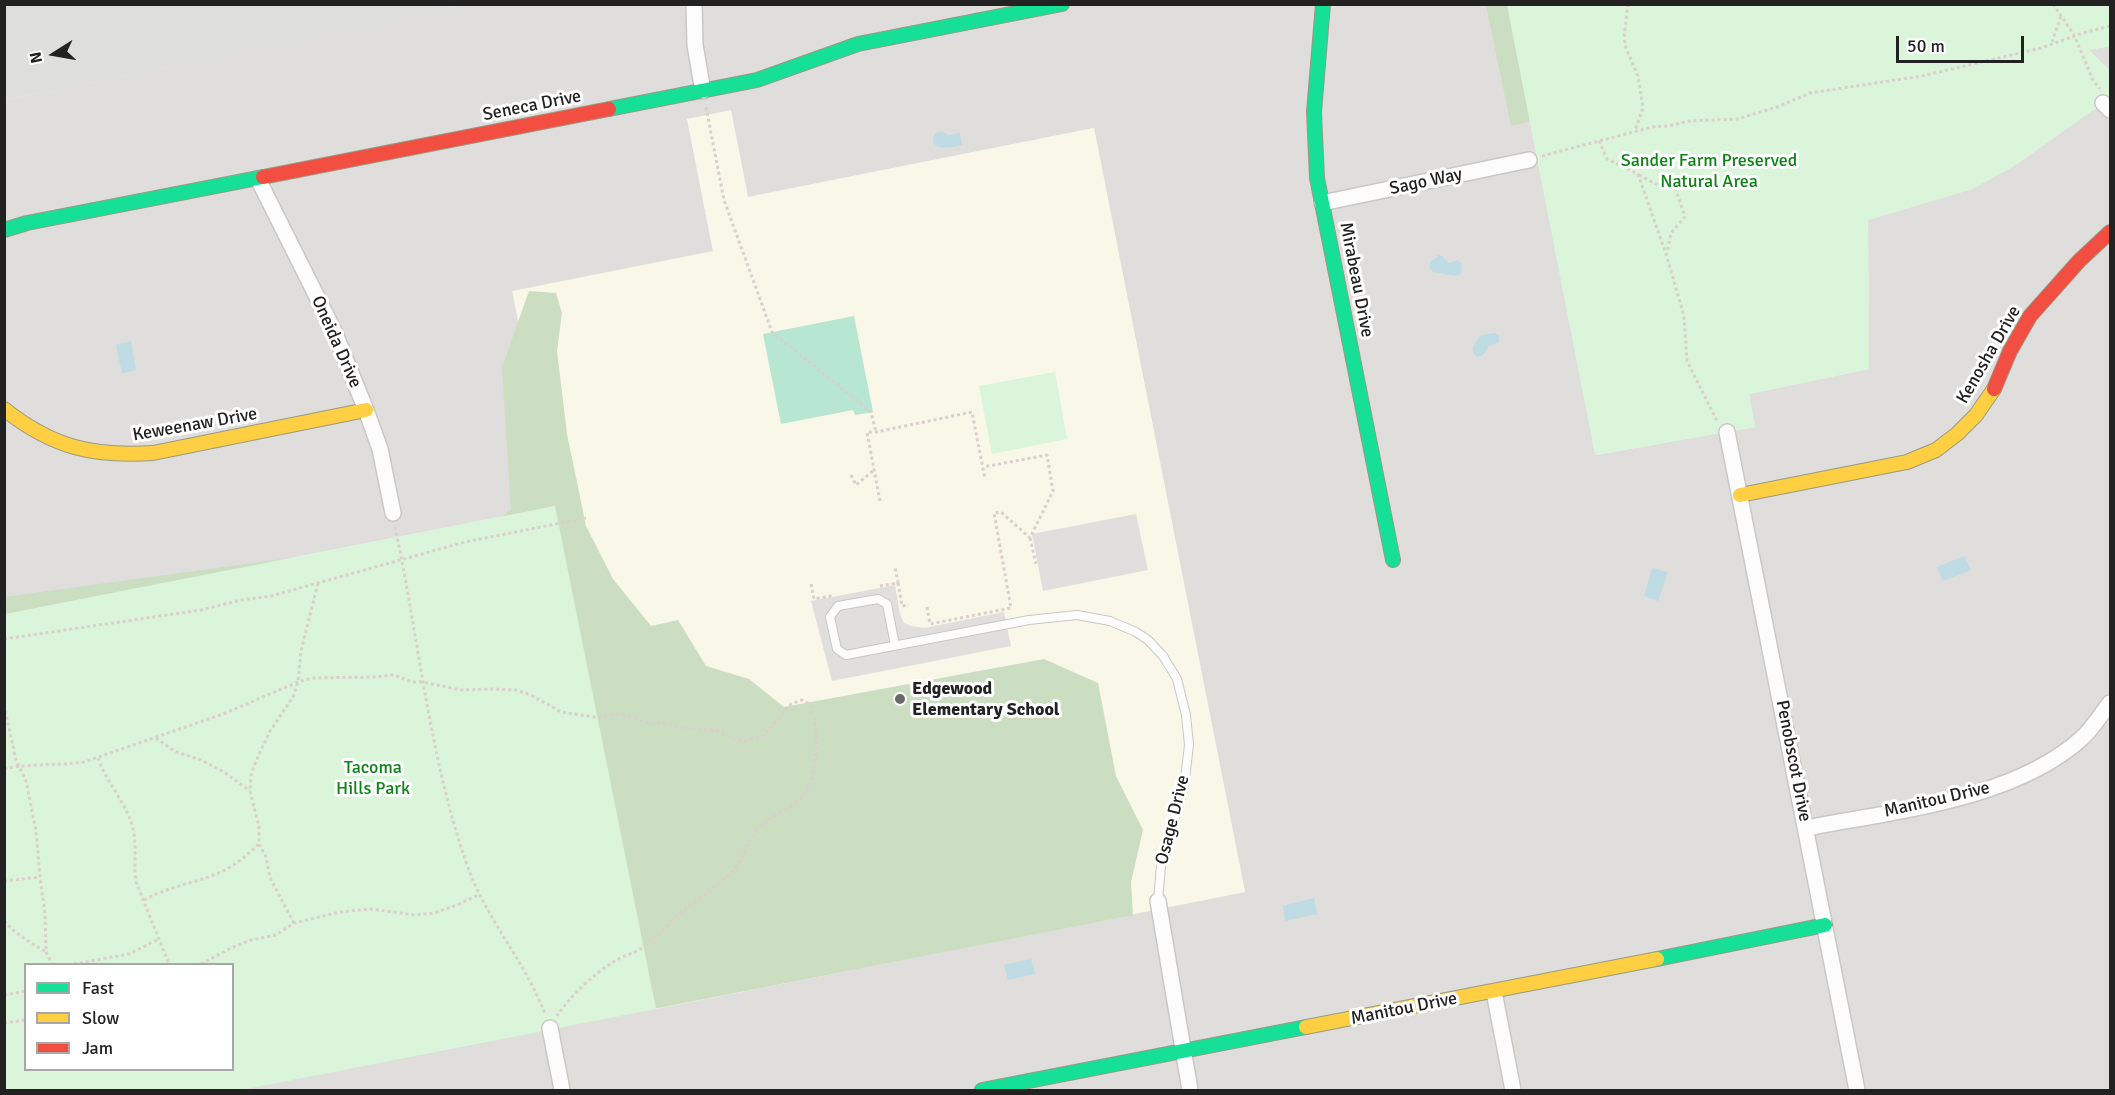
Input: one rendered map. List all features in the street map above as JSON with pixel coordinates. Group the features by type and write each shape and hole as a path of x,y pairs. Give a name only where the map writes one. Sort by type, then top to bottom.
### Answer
{"street":[{"path":"694,4 695,45 703,91"},
{"name":"Seneca Drive","path":"4,230 27,223 757,80 858,44 1062,4"},
{"name":"Mirabeau Drive","path":"1323,4 1314,77 1312,125 1317,178 1393,560"},
{"name":"Sago Way","path":"1322,203 1529,160"},
{"name":"Oneida Drive","path":"258,179 334,331 366,410 380,449 393,513"},
{"name":"Kenosha Drive","path":"1740,495 1907,462 1936,450 1976,416 1993,390 2010,351 2030,316 2079,261 2110,232"},
{"name":"Keweenaw Drive","path":"4,409 22,424 51,440 77,450 123,456 153,453 366,410"},
{"name":"Penobscot Drive","path":"1727,432 1857,1090"},
{"name":"Manitou Drive","path":"1807,828 1955,799 1994,788 2059,756 2083,738 2110,703"},
{"name":"Osage Drive","path":"1158,901 1190,1090"},
{"name":"Manitou Drive","path":"982,1090 1494,992 1825,925"},
{"path":"1494,992 1513,1090"},
{"path":"550,1028 562,1090"}],"lane":[{"name":"Osage Drive","path":"895,645 887,604 878,599 838,606 830,617 837,649 846,655 1029,620 1077,615 1110,621 1148,640 1163,656 1177,679 1189,746 1184,787 1161,866 1158,901"}],"path":[{"path":"1628,4 1624,38 1638,76 1643,108 1635,130"},
{"path":"2053,4 2074,35 2093,80 2104,93 2107,106"},
{"path":"2052,42 2061,16"},
{"path":"1529,160 1635,130 1688,121 1737,119 1777,107 1810,93 1922,76 2024,52 2074,35 2110,26"},
{"path":"703,91 724,200 772,332 871,412 876,432"},
{"path":"1599,141 1607,159 1660,186 1674,184 1685,217 1671,233 1666,254"},
{"path":"1638,174 1666,254 1684,316 1687,361 1719,424 1727,432"},
{"path":"880,501 867,432 972,412 985,479"},
{"path":"983,467 1047,455 1053,491 1030,538"},
{"path":"851,476 856,485 874,470"},
{"path":"927,608 930,624 1011,608 994,513 1001,512 1030,538 1036,564"},
{"path":"393,513 417,641 429,721 452,818 478,895 524,968 540,1000 550,1028"},
{"path":"4,639 201,610 241,600 271,596 465,542 586,518"},
{"path":"294,923 270,878 266,857 259,844 259,826 250,791 251,776 270,732 293,697 298,682 301,651 318,582"},
{"path":"898,583 903,606 909,605"},
{"path":"4,769 20,766 67,765 98,758 233,710 298,682 333,677 372,678 394,675 412,682 461,690 492,688 516,690 531,695 561,712 594,717 618,714 649,723 666,723 679,727 718,731 733,739 744,741 763,736 792,704 806,701 812,708 816,746 814,777 805,795 789,808 768,819 756,830 733,871 644,946 615,961 591,980 561,1010 550,1028"},
{"path":"4,705 14,751 26,781 36,831 45,914 46,952 52,963"},
{"path":"156,738 174,751 201,760 224,772 250,791"},
{"path":"98,758 132,824 136,842 134,870 136,882 169,963"},
{"path":"144,900 170,888 219,873 259,844"},
{"path":"4,881 40,877"},
{"path":"203,963 251,940 276,935 294,923 340,912 371,909 415,915 434,913 478,895"},
{"path":"4,921 46,952"},
{"path":"80,963 129,954 159,939"},
{"path":"4,995 24,992"},
{"path":"4,1023 24,1020"}],"shaded area":[{"path":"5,4 455,4 457,12 5,100"},
{"path":"455,5 1507,5 1596,455 1755,427 1749,394 1869,369 1868,220 1972,189 2014,166 2103,103 2110,95 2110,1090 241,1090 1245,892 1094,128 748,197 731,111 687,119 713,251 555,506 5,614 5,100 456,12"},
{"path":"2110,46 2110,71 2089,50"},
{"name":"Edgewood Elementary School","path":"731,110 748,197 1094,128 1245,892 656,1009 512,291 713,251 687,119"},
{"path":"1136,514 1148,570 1043,591 1032,534"},
{"path":"895,585 900,614 904,623 924,628 1004,612 1011,646 832,681 811,601"}],"green space":[{"path":"1486,5 1556,5 1584,108 1511,126"},
{"name":"Sander Farm Preserved Natural Area","path":"1507,5 2110,5 2110,46 2089,50 2110,71 2110,95 2103,103 2014,166 1972,189 1868,220 1869,369 1749,394 1755,427 1595,455"},
{"name":"Tacoma Hills Park","path":"529,291 556,293 562,313 557,351 567,434 586,526 613,579 651,626 678,620 706,666 749,679 784,707 1044,659 1098,683 1116,776 1143,830 1131,882 1133,915 241,1090 5,1090 4,597 480,532 511,510 502,367"},
{"path":"854,316 873,412 855,415 853,410 781,424 763,334"},
{"path":"1055,372 1067,439 992,454 979,386"},
{"name":"Tacoma Hills Park","path":"555,506 656,1009 241,1090 5,1090 5,614"}],"water":[{"path":"941,131 948,135 960,133 962,145 947,148 933,143 934,137"},
{"path":"1437,255 1443,256 1449,263 1458,260 1462,264 1461,274 1456,276 1433,272 1430,262 1438,257"},
{"path":"1495,333 1499,336 1499,342 1489,346 1483,355 1478,357 1473,353 1473,347 1481,335"},
{"path":"131,341 136,370 122,373 116,345"},
{"path":"1964,556 1971,570 1943,581 1937,567"},
{"path":"1652,568 1668,572 1658,601 1644,596"},
{"path":"1314,898 1317,914 1285,921 1283,906"},
{"path":"1031,959 1035,974 1008,980 1004,965"}],"traffic: fast":[{"path":"609,109 757,80 858,44 1062,4"},
{"path":"1323,4 1314,112 1317,178 1393,560"},
{"path":"4,230 27,223 263,177"},
{"path":"1657,959 1825,925"},
{"path":"982,1090 1306,1027"}],"traffic: slow":[{"path":"1740,495 1907,462 1936,450 1976,415 1994,389"},
{"path":"4,409 56,441 92,451 131,454 153,453 366,410"},
{"path":"1306,1027 1657,959"}],"traffic: jam":[{"path":"263,177 609,109"},
{"path":"1994,389 2010,351 2030,316 2079,261 2110,232"}],"place":[{"name":"Edgewood Elementary School","path":"900,699"}]}
